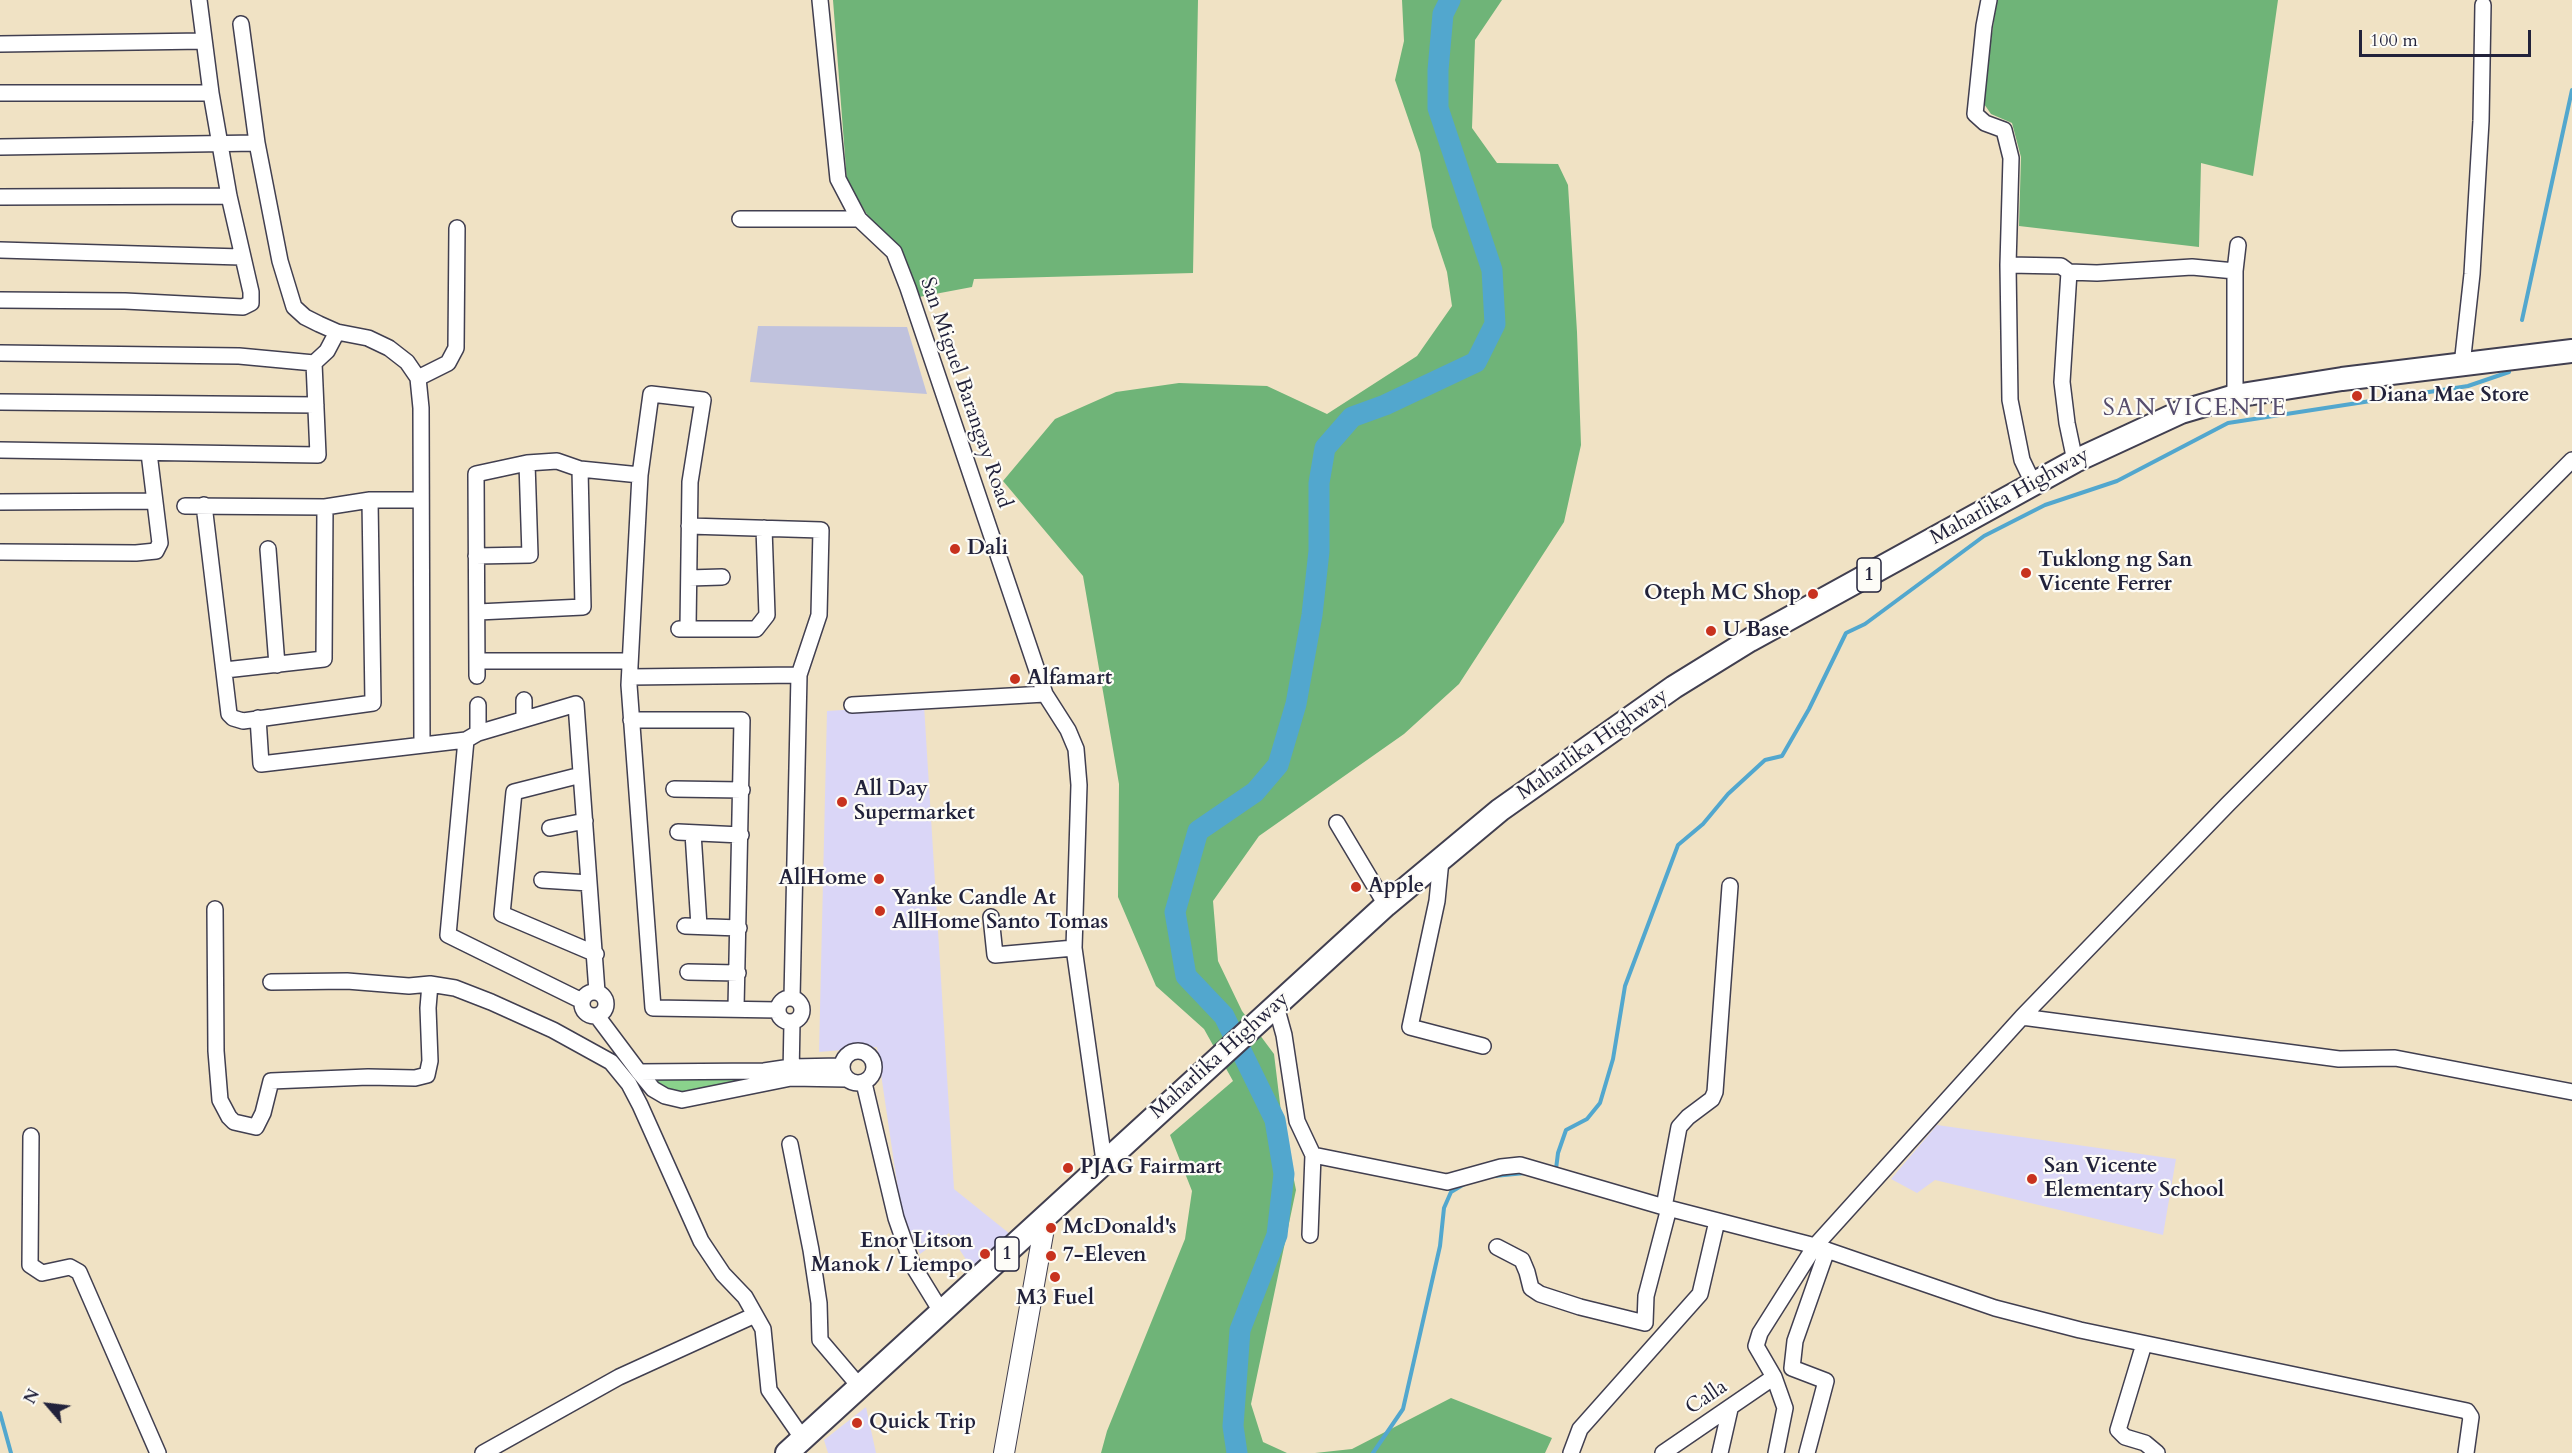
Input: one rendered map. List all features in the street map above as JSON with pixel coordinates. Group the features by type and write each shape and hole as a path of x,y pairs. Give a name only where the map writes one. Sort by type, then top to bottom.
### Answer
{"highway":[{"name":"Maharlika Highway","path":"795,1446 1386,905 1500,810 1674,687 1750,640 2075,461 2157,421 2235,396 2342,379 2572,351"}],"main road":[{"path":"1004,1453 1046,1216"}],"street":[{"path":"0,300 125,301 243,307 251,303 251,292 241,257 211,93 199,0"},
{"name":"San Miguel Barangay Road","path":"820,0 838,179 859,219 894,252 1045,694 1068,730 1076,749 1079,784 1074,948 1104,1161"},
{"path":"1989,0 1975,114 1985,123 2004,130 2012,158 2008,265 2010,400 2022,460 2034,485"},
{"path":"2462,364 2472,274 2481,121 2483,5"},
{"path":"241,24 257,143 280,261 294,307 305,317 337,332 368,338 389,348 407,362 418,378 421,408 422,745"},
{"path":"0,44 204,40"},
{"path":"0,93 211,93"},
{"path":"0,147 257,143"},
{"path":"0,197 229,196"},
{"path":"740,219 859,219"},
{"path":"418,378 448,363 456,348 457,228"},
{"path":"2235,396 2235,272 2238,244"},
{"path":"0,250 241,257"},
{"path":"2008,265 2061,266 2069,272 2192,267 2235,272"},
{"path":"2069,272 2062,382 2075,461"},
{"path":"0,353 239,356 314,363 327,351 337,332"},
{"path":"0,450 318,455 314,363"},
{"path":"765,528 767,615 756,629 683,628 689,578 690,482 704,400 651,394 640,476 630,677 631,720 652,1008 778,1010"},
{"path":"0,402 316,405"},
{"path":"0,552 136,553 156,551 160,543 149,453"},
{"path":"1776,1453 1785,1408 1774,1377 1756,1346 1760,1333 1821,1248 2022,1017 2228,804 2572,460"},
{"path":"630,661 478,668 476,474 527,463 557,461 580,469 640,476"},
{"path":"476,556 530,555 527,463"},
{"path":"478,612 583,607 580,469"},
{"path":"184,506 325,507 370,500 420,500"},
{"path":"204,505 229,714 243,721 374,703 370,500"},
{"path":"0,502 154,501"},
{"path":"225,670 324,659 325,507"},
{"path":"689,526 821,530 819,615 799,675 792,998"},
{"path":"268,549 277,665"},
{"path":"689,578 722,577"},
{"path":"630,677 799,675"},
{"path":"852,705 1045,694"},
{"path":"524,700 524,719"},
{"path":"258,718 261,764 422,745 472,736 576,704 597,992"},
{"path":"478,705 472,736 448,935 582,1001 585,1012 597,1016 653,1089 665,1096 682,1100 791,1072"},
{"path":"631,720 742,720 736,1008"},
{"path":"581,775 514,792 502,914 596,954"},
{"path":"674,789 742,790"},
{"path":"550,828 585,821"},
{"path":"1337,823 1386,905"},
{"path":"739,928 692,926 686,832 741,835"},
{"path":"1441,860 1437,900 1410,1027 1483,1047"},
{"path":"542,880 590,883"},
{"path":"1497,1247 1522,1260 1531,1287 1540,1294 1580,1307 1645,1323 1646,1296 1666,1208 1679,1127 1688,1117 1712,1099 1715,1092 1730,886"},
{"path":"215,909 216,1051 220,1100 228,1117 244,1126 256,1127 263,1113 271,1081 356,1077 415,1078 427,1075 430,1061 428,1008 430,984"},
{"path":"991,917 995,955 1074,948"},
{"path":"688,972 738,973"},
{"path":"271,982 347,981 409,986 430,984 455,988 568,1038 611,1062 629,1084 640,1105 700,1241 723,1274 745,1297 763,1329 769,1390 795,1446"},
{"path":"582,1001 591,992 603,995 606,1008 597,1016"},
{"path":"792,998 801,1004 802,1010 797,1020 792,1022 785,1021 778,1010 785,999 792,998"},
{"path":"1272,1010 1286,1045 1298,1121 1313,1155 1310,1235"},
{"path":"2022,1017 2339,1059 2395,1058 2572,1092"},
{"path":"791,1072 792,1022"},
{"path":"639,1072 843,1073 854,1084 864,1083 871,1077 874,1069 873,1060 867,1054 859,1051 851,1052 844,1058 843,1073"},
{"path":"864,1083 896,1218 912,1264 942,1313"},
{"path":"31,1136 30,1265 42,1273 70,1268 79,1272 158,1453"},
{"path":"790,1144 811,1250 819,1303 820,1340 861,1387"},
{"path":"1313,1155 1447,1182 1501,1167 1520,1165 1666,1208 1821,1248 1995,1308 2144,1344 2467,1411 2471,1417 2466,1453"},
{"path":"1571,1453 1580,1429 1700,1294 1718,1221"},
{"path":"1807,1453 1826,1382 1792,1368 1795,1341 1821,1248"},
{"path":"483,1453 619,1377 755,1315"},
{"path":"2144,1344 2118,1430 2125,1437 2145,1443 2157,1453"},
{"name":"Calla","path":"1663,1453 1774,1377"},
{"path":"1720,1453 1730,1409"}],"shaded area":[{"path":"758,326 907,327 927,394 750,382"},
{"name":"AllHome","path":"924,705 954,1189 1010,1234 972,1269 949,1233 920,1254 901,1210 877,1047 819,1052 827,711"},
{"name":"San Vicente Elementary School","path":"1937,1125 2176,1159 2163,1235 1935,1180 1917,1193 1891,1179"},
{"name":"Quick Trip","path":"866,1407 876,1453 828,1453 824,1440"}],"green space":[{"path":"833,0 1198,0 1193,273 974,279 972,287 919,297 900,250 868,216 847,182"},
{"path":"1402,0 1502,0 1475,40 1472,128 1497,163 1558,164 1568,185 1581,445 1564,522 1459,684 1404,734 1259,836 1213,901 1218,961 1242,1011 1274,1054 1282,1120 1296,1190 1251,1404 1263,1442 1287,1453 1101,1453 1107,1431 1185,1239 1192,1191 1170,1135 1233,1081 1204,1029 1156,986 1118,897 1119,784 1083,576 1003,481 1055,419 1116,392 1179,383 1267,386 1327,414 1417,356 1452,306 1447,272 1432,227 1420,153 1395,80 1404,41"},
{"path":"1997,0 2278,0 2253,176 2201,163 2199,247 2019,226 2021,157 2012,123 1991,114 1982,101"},
{"path":"734,1076 734,1087 674,1094 657,1083 653,1077"},
{"path":"1451,1398 1552,1438 1545,1453 1315,1453 1352,1449"}],"waterway":[{"path":"1237,1453 1233,1426 1240,1330 1277,1235 1284,1174 1275,1120 1224,1016 1186,976 1175,912 1198,831 1255,792 1278,765 1296,704 1312,615 1319,551 1319,483 1325,448 1352,417 1385,405 1476,362 1495,324 1492,270 1438,108 1438,70 1443,14 1450,0"},
{"path":"2522,320 2572,90"},
{"path":"1553,1170 1556,1169 1558,1153 1566,1130 1587,1119 1600,1103 1613,1059 1625,986 1678,845 1703,824 1728,794 1765,760 1782,756 1809,709 1846,633 1865,624 1984,536 2045,505 2117,481 2228,423 2468,386 2509,372"},
{"path":"1494,1176 1525,1173"},
{"path":"1373,1453 1403,1409 1440,1246 1444,1208 1451,1192 1466,1183"},
{"path":"0,1413 11,1453"}],"place":[{"name":"Diana Mae Store","path":"2357,396"},
{"name":"Dali","path":"955,549"},
{"name":"Tuklong ng San Vicente Ferrer","path":"2026,573"},
{"name":"Oteph MC Shop","path":"1813,594"},
{"name":"U Base","path":"1711,631"},
{"name":"Alfamart","path":"1015,679"},
{"name":"All Day Supermarket","path":"842,802"},
{"name":"AllHome","path":"879,879"},
{"name":"Apple","path":"1356,887"},
{"name":"Yanke Candle At AllHome Santo Tomas","path":"880,911"},
{"name":"PJAG Fairmart","path":"1068,1168"},
{"name":"San Vicente Elementary School","path":"2032,1179"},
{"name":"McDonald's","path":"1051,1228"},
{"name":"Enor Litson Manok / Liempo","path":"985,1254"},
{"name":"7-Eleven","path":"1051,1256"},
{"name":"M3 Fuel","path":"1055,1277"},
{"name":"Quick Trip","path":"857,1423"}],"district":[{"name":"SAN VICENTE","path":"2195,409"}]}
